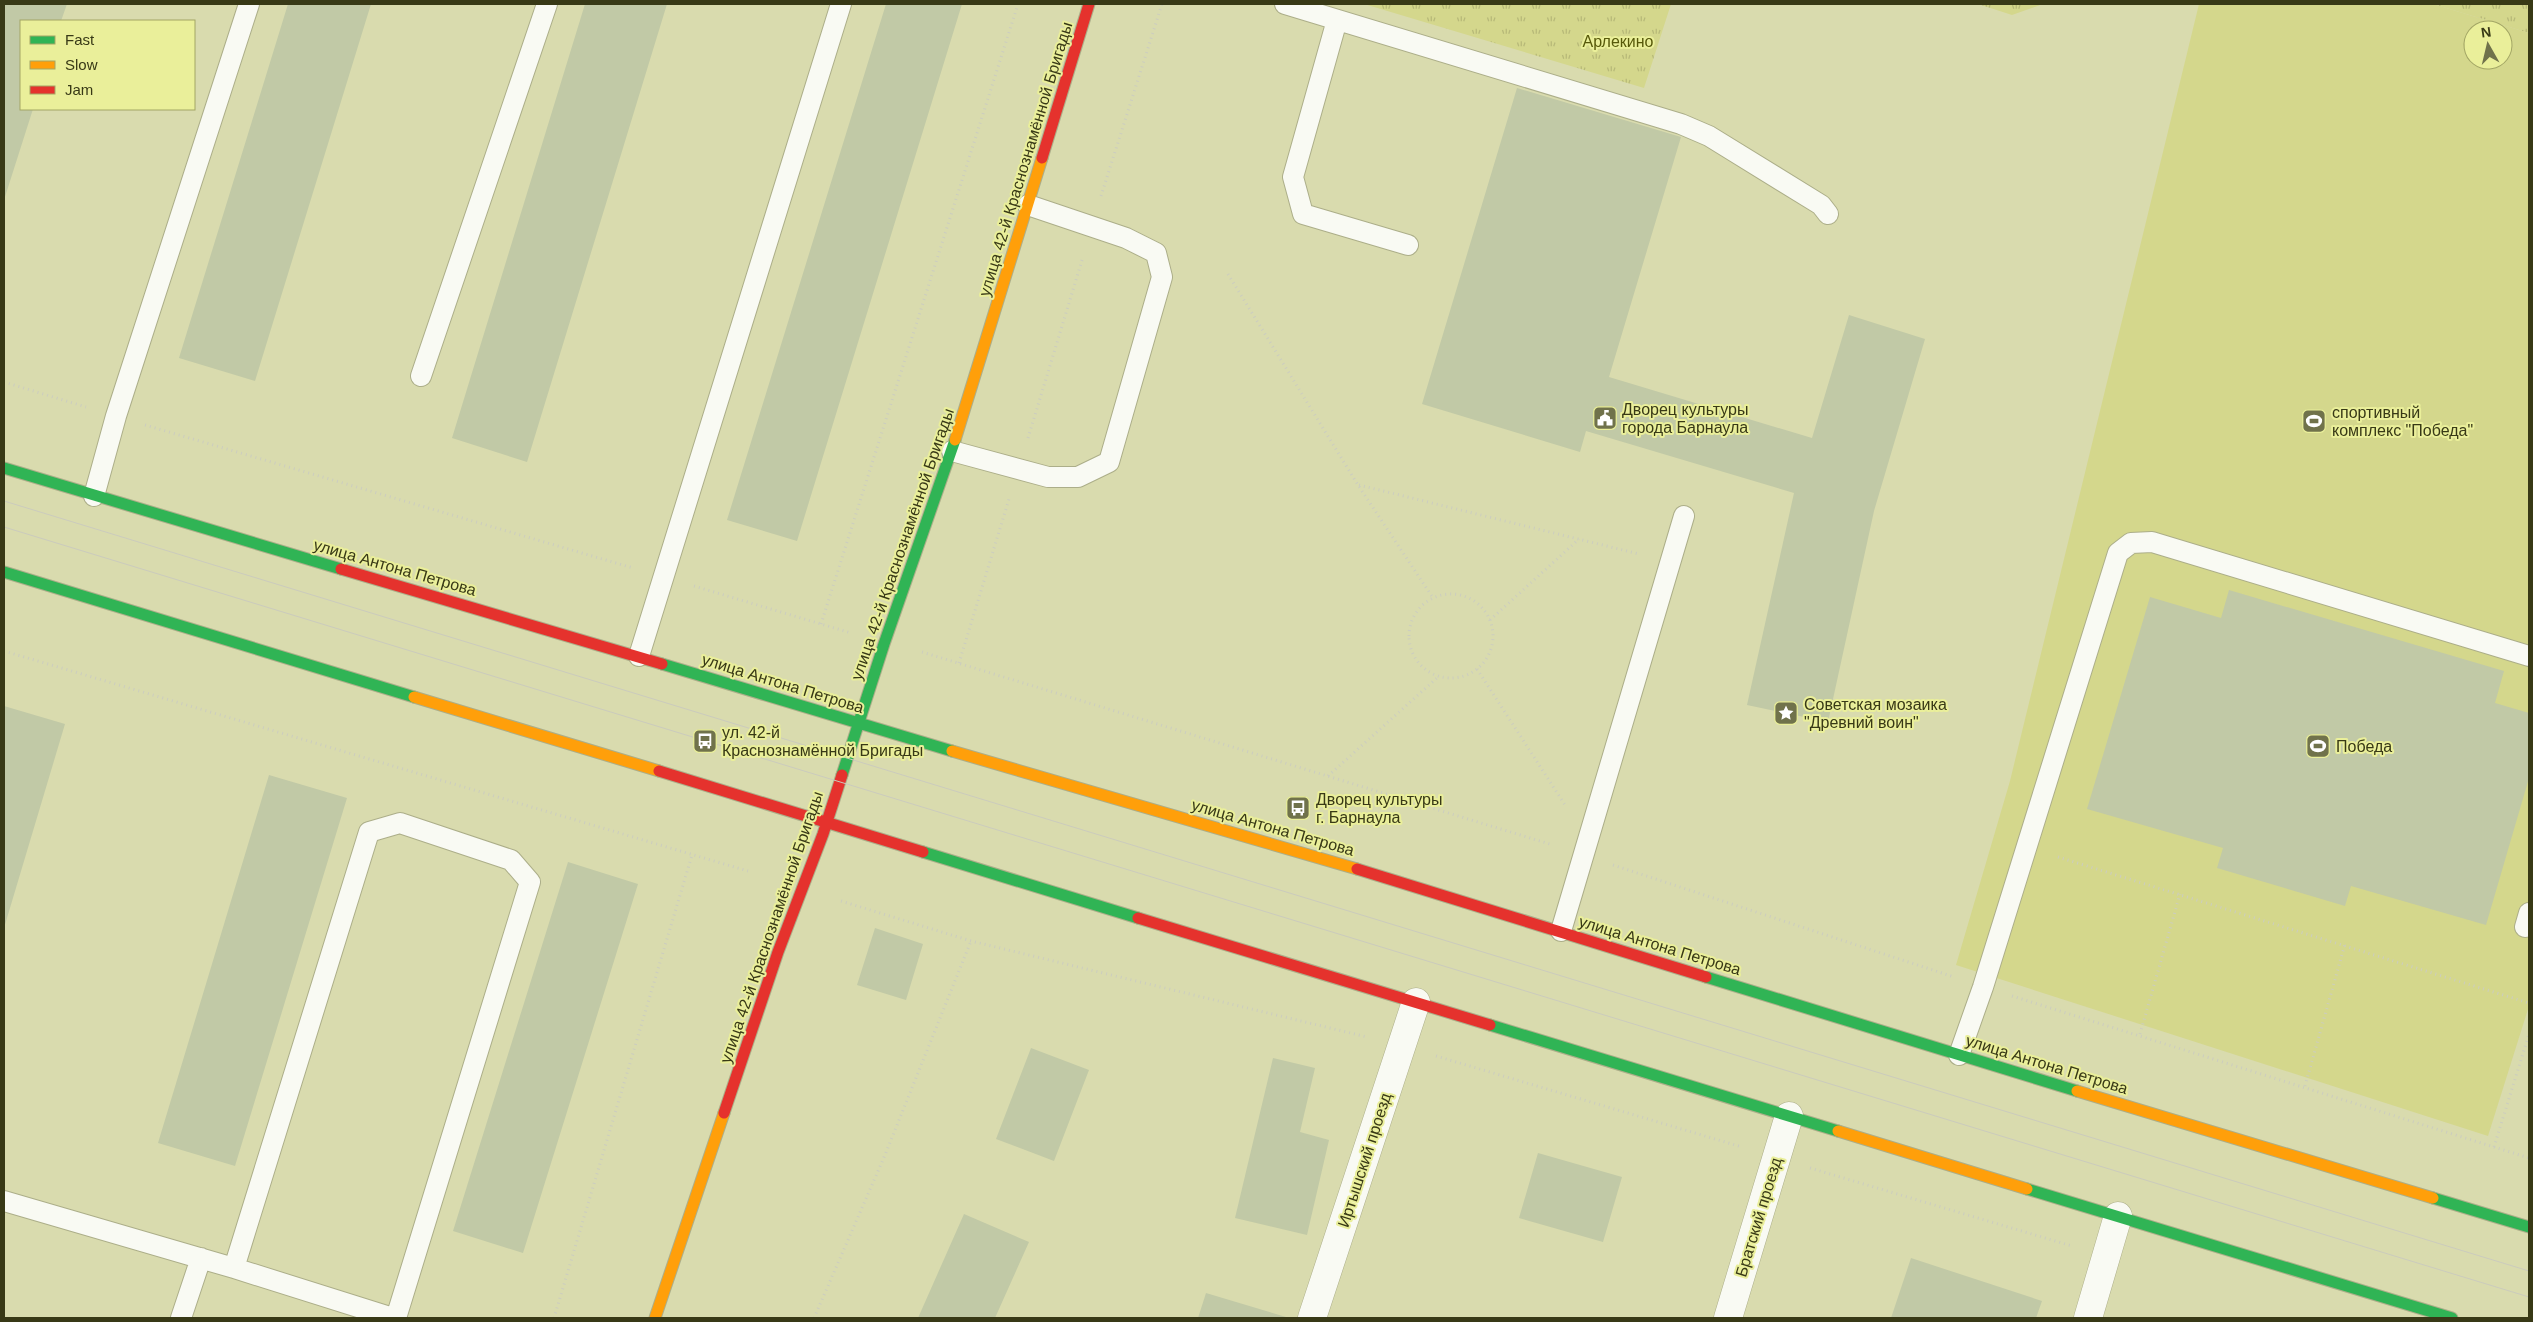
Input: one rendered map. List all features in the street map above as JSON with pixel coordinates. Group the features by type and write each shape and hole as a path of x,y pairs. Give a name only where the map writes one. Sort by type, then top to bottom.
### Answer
{"main road":[{"name":"улица 42-й Краснознамённой Бригады","path":"655,1318 778,952 826,823 858,722 952,451 1089,4"},
{"name":"улица Антона Петрова","path":"4,468 1292,849 1959,1055 2529,1227"},
{"path":"4,572 2452,1318"}],"street":[{"name":"Иртышский проезд","path":"1312,1318 1416,1002"},
{"name":"Братский проезд","path":"1728,1318 1789,1116"},
{"path":"2088,1318 2118,1216"}],"lane":[{"path":"94,496 116,416 249,4"},
{"path":"420,376 546,4"},
{"path":"639,656 841,4"},
{"path":"1285,4 1681,124 1709,136 1821,206 1828,214"},
{"path":"1337,20 1293,177 1303,214 1408,245"},
{"path":"952,451 1048,477 1078,476 1109,462 1162,277 1156,253 1126,238 1028,205"},
{"path":"1561,931 1684,516"},
{"path":"1959,1055 1983,987 2118,553 2132,543 2152,542 2529,656"},
{"path":"4,1201 201,1258 395,1318 530,882 511,860 400,823 369,832 234,1268"},
{"path":"181,1318 201,1258"}],"path":[{"path":"821,624 1018,4"},
{"path":"959,663 1162,4"},
{"path":"1228,274 1358,485 1433,598"},
{"path":"4,382 852,633"},
{"path":"1358,485 1671,561"},
{"path":"1490,620 1579,539"},
{"path":"1446,594 1460,594 1478,604 1490,620 1493,633 1492,647 1487,659 1466,676 1452,679 1438,676 1425,669 1416,659 1410,646 1409,632 1413,618 1421,606 1433,598 1446,594"},
{"path":"4,651 748,871"},
{"path":"922,652 1328,776 1586,848 1983,987 2140,1034 2529,1158"},
{"path":"1477,669 1586,848"},
{"path":"1328,776 1438,676"},
{"path":"2026,847 2345,944 2529,1003"},
{"path":"554,1318 692,855"},
{"path":"2140,1034 2180,894"},
{"path":"842,901 971,941 1402,1046 2106,1256"},
{"path":"814,1318 885,1155 971,941"},
{"path":"2305,1086 2345,944"},
{"path":"2494,1147 2529,1034"}],"green space":[{"name":"Арлекино","path":"1364,4 1671,4 1644,88"},
{"path":"1978,4 2043,4 2012,15"},
{"name":"спортивный комплекс \"Победа\"","path":"2199,4 2433,4 2486,20 2463,20 2463,70 2513,70 2513,28 2529,33 2529,1006 2488,1136 1956,965 2010,781"},
{"path":"2433,4 2529,4 2529,33 2513,28 2513,20 2486,20"}],"building":[{"path":"4,4 67,4 61,20 20,20 20,110 33,110 4,200"},
{"path":"288,4 371,4 255,381 179,358"},
{"path":"585,4 667,4 527,462 452,438"},
{"path":"886,4 962,4 797,541 727,520"},
{"name":"Дворец культуры города Барнаула","path":"1517,88 1681,137 1609,377 1812,438 1849,315 1925,339 1874,511 1828,722 1747,705 1794,493 1586,431 1580,452 1422,404"},
{"name":"Победа","path":"2229,590 2504,671 2495,703 2529,713 2529,778 2486,925 2351,886 2345,906 2217,868 2223,848 2087,809 2150,597 2221,618"},
{"path":"4,706 65,724 4,928"},
{"path":"269,775 347,798 235,1166 158,1143"},
{"path":"568,862 638,884 523,1253 453,1231"},
{"path":"875,928 923,944 906,1000 857,985"},
{"path":"1031,1048 1089,1070 1054,1161 996,1139"},
{"path":"1273,1058 1315,1068 1300,1132 1329,1140 1307,1235 1235,1218"},
{"path":"1538,1153 1622,1177 1603,1242 1519,1218"},
{"path":"964,1214 1029,1242 995,1318 918,1318"},
{"path":"1911,1258 2042,1301 2036,1318 1891,1318"},
{"path":"1206,1293 1286,1317 1198,1318"}],"tram line":[{"path":"4,501 2529,1271"},
{"path":"4,527 2529,1297"}],"traffic: fast":[{"path":"842,775 884,644 955,440"},
{"path":"4,468 341,569"},
{"path":"4,572 414,697"},
{"path":"662,664 952,751"},
{"path":"923,852 1138,918"},
{"path":"1706,977 2077,1091"},
{"path":"1490,1025 1838,1131"},
{"path":"2027,1189 2452,1318"},
{"path":"2433,1198 2529,1227"}],"traffic: slow":[{"path":"955,440 1042,158"},
{"path":"414,697 659,771"},
{"path":"952,751 1357,869"},
{"path":"2077,1091 2433,1198"},
{"path":"655,1318 724,1113"},
{"path":"1838,1131 2027,1189"}],"traffic: jam":[{"path":"1042,158 1089,4"},
{"path":"341,569 662,664"},
{"path":"659,771 923,852"},
{"path":"724,1113 778,952 823,834 842,775"},
{"path":"1357,869 1706,977"},
{"path":"1138,918 1490,1025"}],"place":[{"name":"Дворец культуры города Барнаула","path":"1605,418"},
{"name":"спортивный комплекс \"Победа\"","path":"2314,421"},
{"name":"Советская мозаика \"Древний воин\"","path":"1786,713"},
{"name":"ул. 42-й Краснознамённой Бригады","path":"705,741"},
{"name":"Победа","path":"2318,746"},
{"name":"Дворец культуры г. Барнаула","path":"1298,808"}]}
